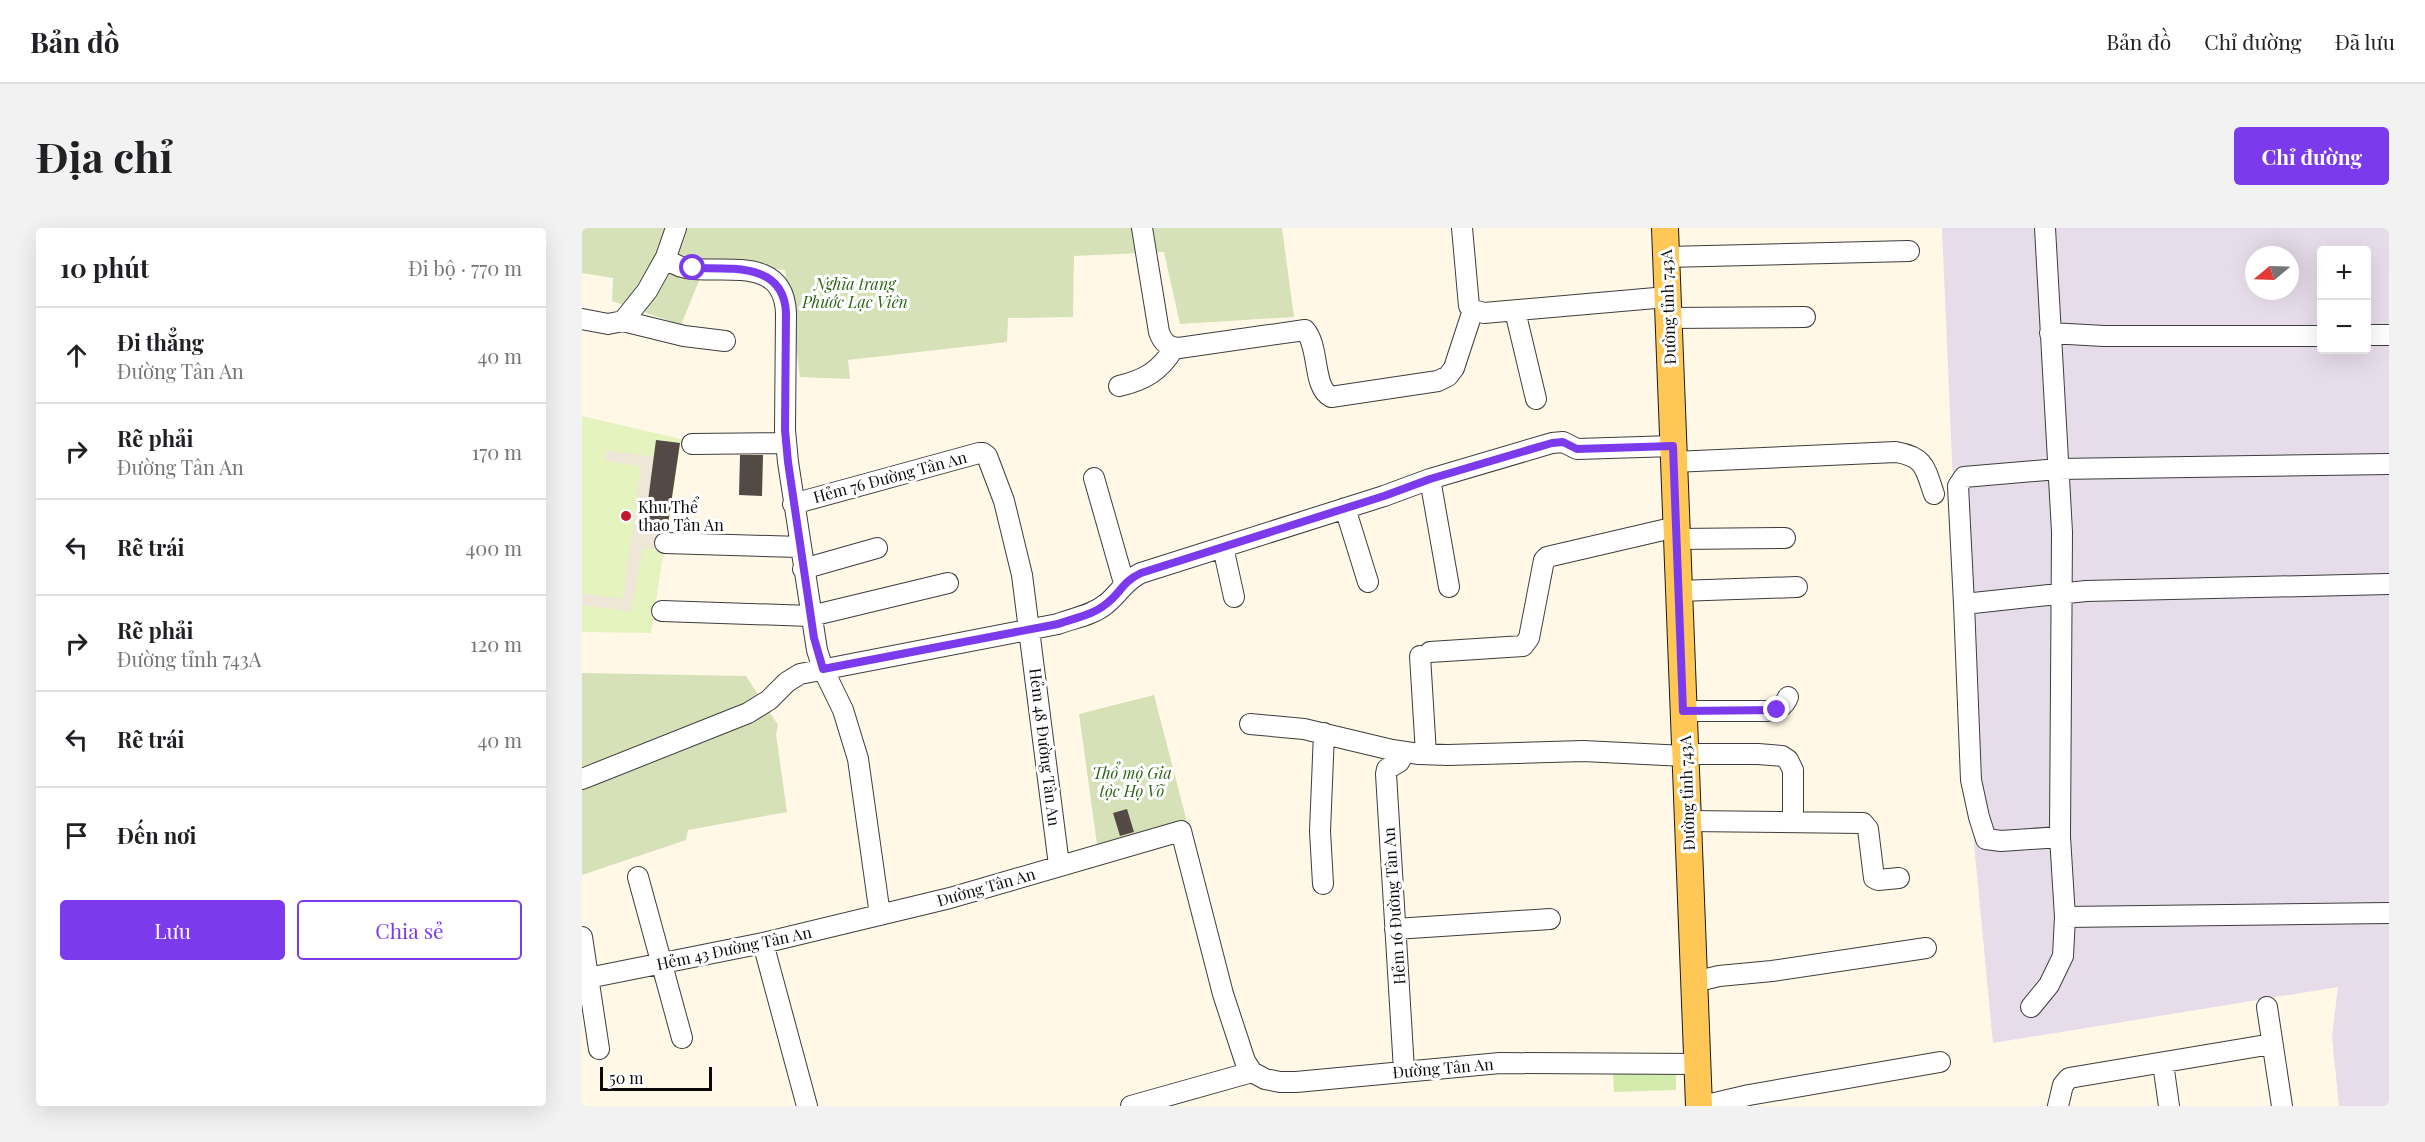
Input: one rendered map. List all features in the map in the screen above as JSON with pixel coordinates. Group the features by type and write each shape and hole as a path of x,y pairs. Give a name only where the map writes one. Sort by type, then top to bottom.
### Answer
{"main road":[{"name":"Đường tỉnh 743A","path":"1665,228 1700,1106"}],"street":[{"path":"623,321 647,291 666,257 676,228"},
{"path":"1142,228 1158,332 1162,341 1174,348 1305,330 1312,344 1321,384 1326,395 1331,397 1438,381 1448,376 1454,368 1473,310"},
{"path":"1462,228 1469,306 1473,310 1484,313 1667,308 1805,317"},
{"path":"2031,1007 2049,985 2063,956 2065,917 2060,837 2062,594 2058,469 2045,228"},
{"path":"1666,257 1909,250"},
{"path":"666,257 673,263 693,268 741,269 752,272 778,283 786,304 786,443 793,504 817,650 823,669 843,710 858,759 880,915"},
{"path":"1515,311 1536,399"},
{"path":"582,319 608,324 623,321 684,336 725,341"},
{"path":"2050,333 2104,336 2317,336"},
{"path":"2371,336 2389,335"},
{"path":"1119,386 1145,379 1167,360 1174,348"},
{"path":"582,779 748,713 776,694 793,677 807,671 1030,629 1090,614 1108,603 1124,583 1141,573 1430,479 1552,443 1563,442 1577,449 1673,454 1896,452 1912,454 1924,464 1934,494"},
{"path":"692,444 786,443"},
{"name":"Hẻm 76 Đường Tân An","path":"793,504 983,453 987,456 999,483 1013,533 1030,629"},
{"path":"2060,837 2001,841 1986,839 1978,817 1971,780 1958,486 1964,477 2058,469 2389,464"},
{"path":"1094,478 1124,583"},
{"path":"1430,479 1449,587"},
{"path":"1345,508 1368,582"},
{"path":"1426,754 1425,654 1523,646 1529,638 1544,560 1547,557 1676,533 1785,538"},
{"path":"665,543 800,546"},
{"path":"1223,547 1234,597"},
{"path":"803,569 877,548"},
{"path":"662,611 811,616 948,583"},
{"path":"1964,604 2086,591 2389,584"},
{"path":"1678,591 1797,587"},
{"name":"Hẻm 48 Đường Tân An","path":"1030,629 1059,865"},
{"path":"1683,711 1777,710 1785,704 1788,697"},
{"path":"1251,724 1304,729 1406,752 1426,754 1583,751 1782,756 1788,760 1793,770 1793,821"},
{"path":"1323,884 1320,831 1324,733"},
{"name":"Hẻm 16 Đường Tân An","path":"1404,1070 1386,774 1387,769 1399,762 1406,752"},
{"path":"1688,821 1863,823 1868,829 1874,878 1878,880 1899,878"},
{"name":"Đường Tân An","path":"880,915 950,898 1181,831 1231,1022 1245,1061 1252,1072 1265,1079 1280,1082 1511,1062 1698,1064"},
{"path":"638,877 682,1038"},
{"path":"2065,917 2389,913"},
{"name":"Hẻm 43 Đường Tân An","path":"588,978 763,943 880,915"},
{"path":"1395,929 1550,919"},
{"path":"582,937 599,1049"},
{"path":"763,943 807,1106"},
{"path":"1694,982 1719,976 1772,971 1926,948"},
{"path":"2267,1007 2282,1106"},
{"path":"2058,1106 2063,1085 2069,1078 2272,1044"},
{"path":"1700,1106 1749,1095 1940,1062"},
{"path":"2163,1063 2169,1106"},
{"path":"1131,1106 1252,1072"}],"shaded area":[{"path":"1942,228 2389,228 2389,1106 2339,1106 2332,1037 2338,987 1993,1043 1964,739"},
{"path":"606,450 654,457 644,530 666,534 664,550 643,548 631,612 582,605 582,593 623,599 641,466 605,461"}],"green space":[{"name":"Nghĩa trang Phước Lạc Viên","path":"582,228 1282,228 1294,317 1180,324 1164,252 1074,256 1073,317 1008,318 1007,342 848,360 850,379 800,377 785,270 707,261 681,325 612,301 613,278 582,273"},
{"name":"Khu Thể thao Tân An","path":"582,416 681,439 651,633 582,632"},
{"path":"582,673 746,676 778,725 776,734 787,812 688,830 686,840 582,875"},
{"name":"Thổ mộ Gia tộc Họ Võ","path":"1154,695 1187,822 1097,844 1079,714"},
{"path":"1676,1069 1676,1090 1614,1092 1613,1071"}],"building":[{"path":"656,440 680,443 667,531 659,533 644,531"},
{"path":"740,455 763,455 762,496 739,495"},
{"path":"1127,809 1134,832 1120,836 1113,813"}],"place":[{"name":"Khu Thể thao Tân An","path":"626,516"}],"route":[{"path":"693,268 741,269 762,275 778,283 784,296 786,304 785,430 788,462 814,638 823,669 1058,624 1090,614 1108,603 1124,583 1141,573 1384,496 1430,479 1552,443 1563,442 1577,449 1673,446 1683,711 1777,710"}]}
